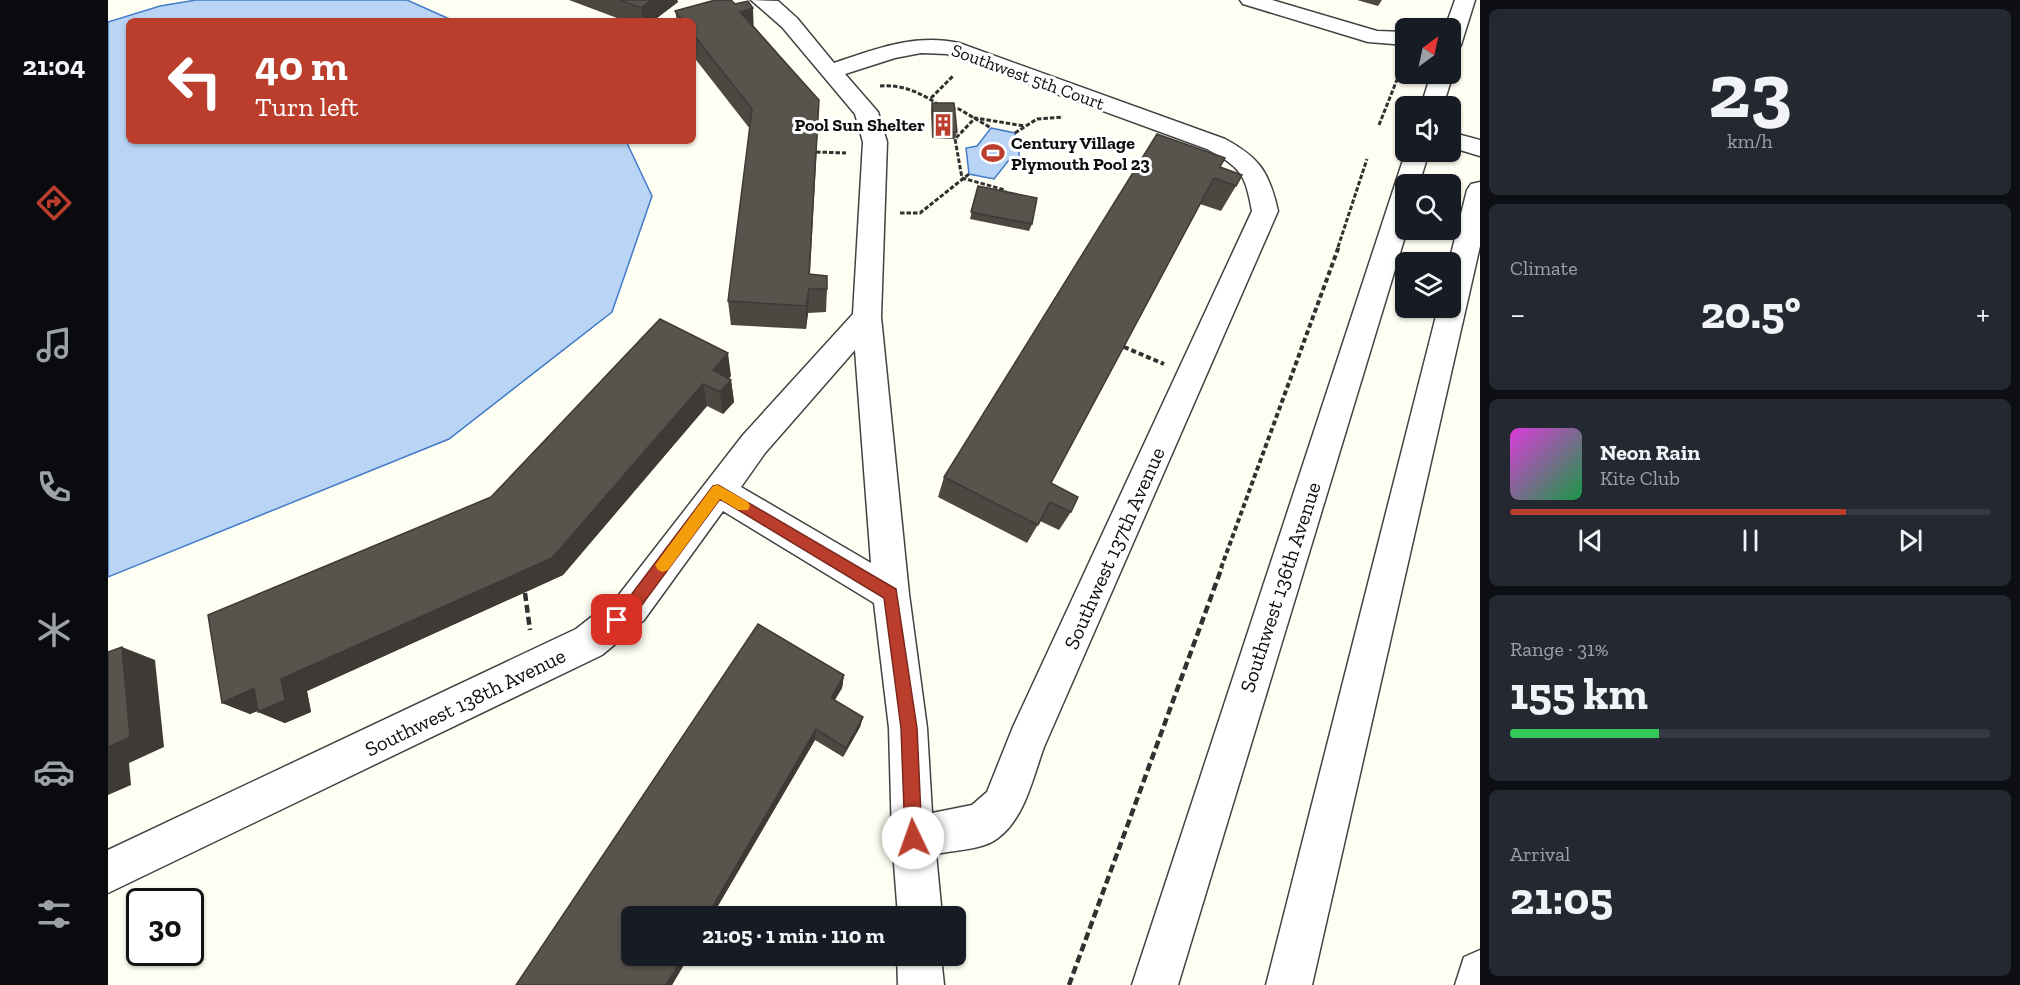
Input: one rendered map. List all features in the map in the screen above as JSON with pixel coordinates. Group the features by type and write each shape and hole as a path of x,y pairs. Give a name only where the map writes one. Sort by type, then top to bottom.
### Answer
{"street":[{"path":"761,0 774,8 866,112 875,142 867,317 891,594 909,728 913,838 919,906"},
{"path":"1250,0 1376,37 1395,38"},
{"path":"1459,18 1465,0"},
{"name":"Southwest 5th Court","path":"830,72 905,49 936,45 951,48 1216,144"},
{"path":"1461,142 1480,148"},
{"name":"Southwest 137th Avenue","path":"913,838 983,824 1001,806 1032,730 1265,211 1255,171 1242,158 1216,144"},
{"path":"1289,985 1480,190"},
{"name":"Southwest 136th Avenue","path":"1155,985 1395,225"},
{"name":"Southwest 138th Avenue","path":"108,872 589,642 631,608 754,444 867,317"},
{"path":"718,491 891,594"},
{"path":"920,966 921,985"},
{"path":"1478,985 1480,973"}],"path":[{"path":"850,95 890,84 931,98 944,109 960,109 991,128"},
{"path":"1379,125 1396,84"},
{"path":"1016,133 1035,117 1074,118 1089,99"},
{"path":"975,118 1025,126"},
{"path":"962,178 955,139 975,118"},
{"path":"1069,985 1340,243 1367,159"},
{"path":"873,212 920,213 969,174"},
{"path":"962,178 1005,189 1006,199"},
{"path":"1124,347 1192,375"}],"water":[{"path":"196,0 407,0 447,18 126,18 126,144 627,144 652,196 612,312 449,439 108,577 108,22 160,6"},
{"name":"Century Village Plymouth Pool 23","path":"991,128 1015,133 1020,158 1009,160 994,179 969,174 966,148 977,146"}],"building":[{"path":"620,0 651,0 641,8"},
{"path":"715,0 731,0 735,4 748,1 753,8 740,12 819,100 809,274 827,276 827,289 809,289 806,306 728,301 752,109 696,38 696,18 681,18 675,11"},
{"name":"Pool Sun Shelter","path":"932,103 954,103 957,132 934,131"},
{"path":"1157,134 1225,158 1220,167 1242,175 1236,186 1214,178 1051,483 1078,497 1071,512 1050,502 1038,525 944,477"},
{"path":"978,186 1037,198 1032,224 971,212"},
{"path":"660,319 728,353 713,370 731,380 720,392 703,384 552,558 281,679 285,700 258,712 254,688 222,703 208,615 491,497"},
{"path":"758,624 844,675 831,698 863,717 846,748 816,729 713,906 621,906 621,966 678,966 666,985 516,985"},
{"path":"122,647 130,737 108,747 108,652"}],"slow traffic":[{"path":"663,565 718,491 743,506"}],"place":[{"name":"Pool Sun Shelter","path":"943,125"},
{"name":"Century Village Plymouth Pool 23","path":"993,153"}],"route":[{"path":"617,620 631,608 718,491 891,594 909,728 913,838"}]}
